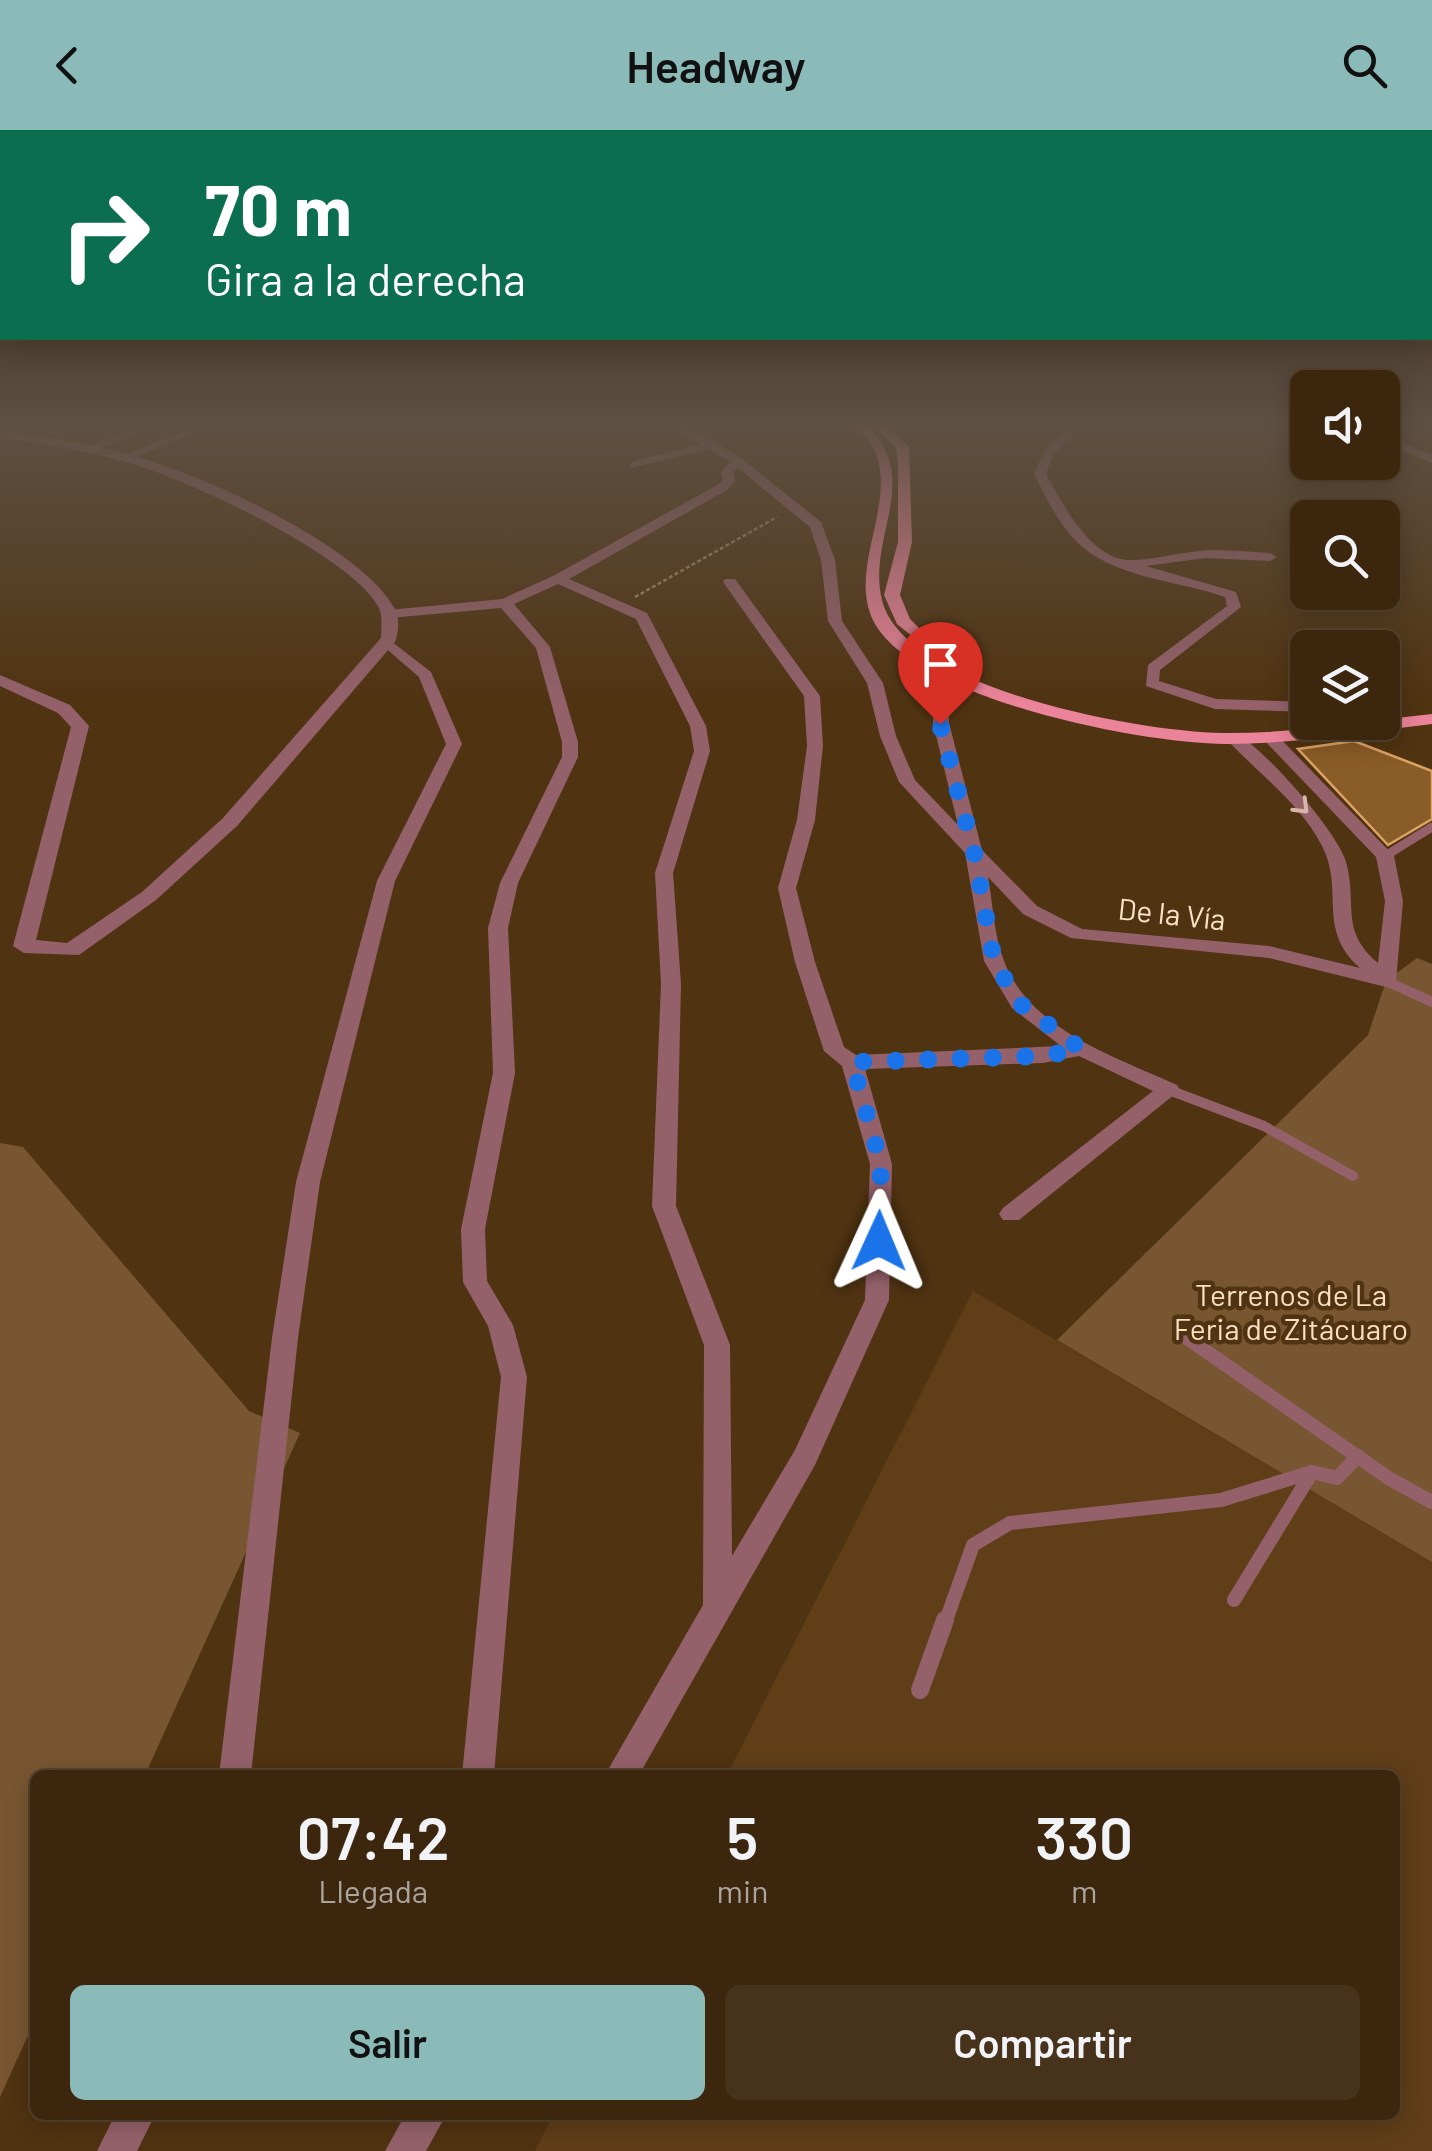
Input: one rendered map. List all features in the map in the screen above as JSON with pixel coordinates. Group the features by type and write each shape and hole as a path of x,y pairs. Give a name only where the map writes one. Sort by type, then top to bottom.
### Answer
{"main road":[{"path":"881,515 874,586 878,618 900,641 942,671 994,693 1120,728 1200,738 1269,736 1432,718"},
{"path":"905,515 905,542 892,595 903,621 927,644 998,684 1038,698 1115,714 1199,725 1290,720"},
{"path":"1400,712 1432,709"}],"street":[{"path":"0,680 64,709 80,726 24,946 71,950 149,896 230,822 387,642 386,606 358,578 322,551 256,515"},
{"path":"389,614 505,603 558,579 671,515"},
{"name":"De la Vía","path":"806,515 816,525 828,560 835,621 875,683 888,736 908,782 1030,910 1078,934 1268,952 1386,981"},
{"path":"1064,515 1090,549 1123,567 1231,596 1234,607 1153,668 1151,683 1215,704 1290,706"},
{"path":"1123,567 1140,561 1205,554 1270,558"},
{"path":"558,579 642,616 698,726 702,751 664,873 672,984 664,1206 717,1345 718,1604"},
{"path":"730,582 812,696 815,746 811,783 806,820 787,888 805,962 835,1051 852,1062 1044,1056 1081,1049"},
{"path":"478,1770 514,1377 500,1325 475,1282 473,1230 504,1073 498,928 509,882 570,757 570,742 542,647 505,603"},
{"path":"237,1770 285,1338 308,1182 386,881 454,744 426,675 387,642"},
{"path":"942,671 940,724 975,856 994,961 1019,1003 1081,1049 1169,1090 1011,1214"},
{"path":"1269,736 1385,856 1394,901 1386,981"},
{"path":"1234,738 1317,822 1334,852 1342,880 1340,904 1347,943 1386,981"},
{"path":"624,1770 805,1457 876,1300 881,1164 852,1062"},
{"path":"116,2151 133,2120"},
{"path":"404,2151 424,2120"}],"lane":[{"path":"1385,856 1432,827"},
{"path":"1386,981 1432,1002"},
{"path":"1169,1090 1264,1126 1354,1176"},
{"path":"1187,1338 1432,1502"},
{"path":"920,1690 973,1545 1010,1523 1221,1500 1312,1472 1336,1478 1358,1456"},
{"path":"1234,1600 1312,1472"}],"path":[{"path":"619,606 780,515"}],"shaded area":[{"path":"973,1291 1432,1562 1432,2151 535,2151 550,2120 1400,2120 1400,1770 730,1770"}],"green space":[{"name":"Terrenos de La Feria de Zitácuaro","path":"1417,958 1432,964 1432,1562 1057,1340 1368,1035 1386,981"},
{"path":"0,1143 23,1147 249,1411 300,1433 147,1770 30,1770 30,2031 0,2097"}],"building":[{"path":"1354,741 1432,771 1432,819 1388,845 1298,749"}],"route":[{"path":"879,1241 881,1164 852,1062 1044,1056 1081,1049 1019,1003 994,961 975,856 940,724"}]}
